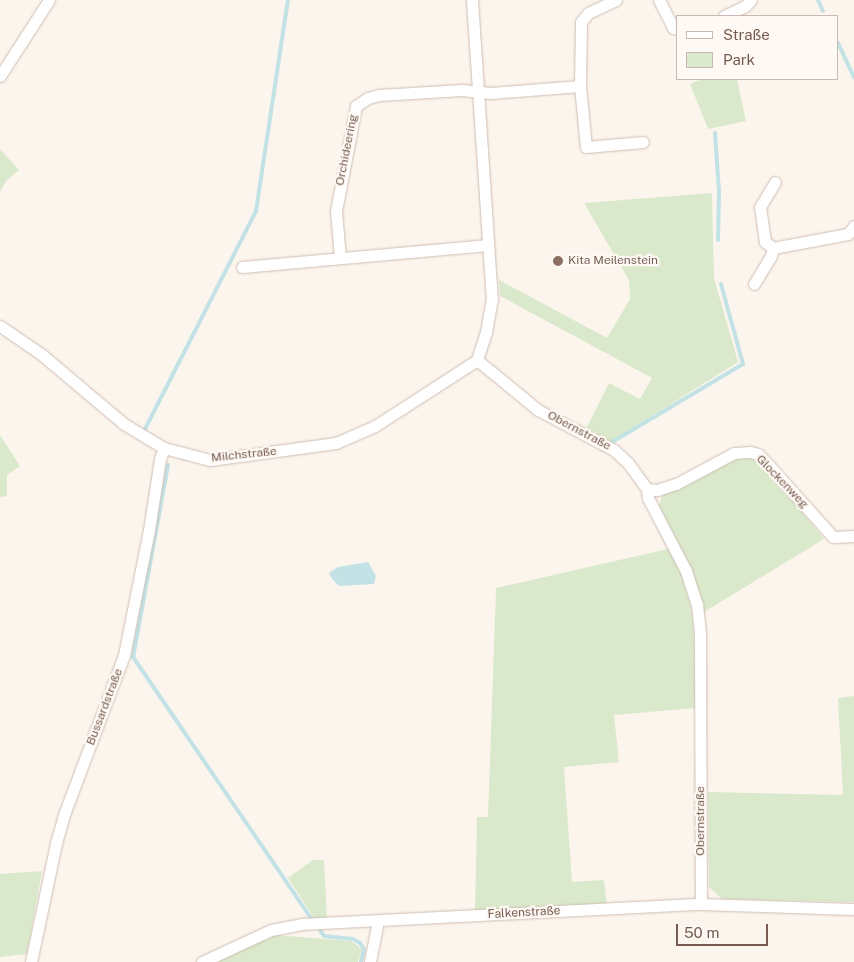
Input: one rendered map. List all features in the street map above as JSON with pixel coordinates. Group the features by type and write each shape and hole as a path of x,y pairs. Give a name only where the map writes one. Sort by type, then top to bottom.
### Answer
{"street":[{"path":"0,76 50,0"},
{"path":"472,0 492,298 486,332 477,360"},
{"path":"616,0 588,13 581,22 580,86 586,147 643,142"},
{"path":"659,0 672,28 676,29"},
{"path":"726,15 745,6 751,0"},
{"path":"478,91 491,93 580,86"},
{"name":"Orchideering","path":"340,258 336,211 356,106 379,95 478,91"},
{"path":"775,182 760,206 765,242 773,248 848,234 854,226"},
{"path":"242,267 488,245"},
{"path":"754,284 771,256 773,248"},
{"name":"Milchstraße","path":"0,326 41,354 124,424 164,448 210,460 336,443 375,426 477,360"},
{"name":"Obernstraße","path":"477,360 538,410 614,450 628,463 647,489 648,498 686,571 697,604 701,679 701,904"},
{"name":"Bussardstraße","path":"31,962 54,852 65,812 124,655 149,530 160,459 164,448"},
{"name":"Glockenweg","path":"647,489 658,490 676,484 734,453 750,452 758,454 765,461 833,537 854,536"},
{"name":"Falkenstraße","path":"202,962 271,930 301,924 701,904 854,909"},
{"path":"370,962 378,921"}],"green space":[{"path":"700,80 737,80 746,121 708,129 690,84"},
{"path":"0,149 19,170 6,181 0,192"},
{"path":"712,193 714,278 738,362 610,442 586,429 609,383 640,399 652,378 500,296 499,280 607,338 630,299 629,280 584,203"},
{"path":"0,435 20,466 7,475 7,496 0,497"},
{"path":"738,457 749,457 762,464 824,539 704,612 691,568 659,506 662,496"},
{"path":"668,549 681,573 691,608 694,634 695,708 614,715 619,762 564,767 572,882 604,880 607,904 475,911 477,817 488,817 496,588"},
{"path":"854,696 854,902 722,899 709,887 708,792 843,795 838,698"},
{"path":"313,860 324,860 327,918 314,918 288,878"},
{"path":"42,871 27,954 0,957 0,874"},
{"path":"275,935 351,941 362,949 358,962 214,962"}],"water":[{"path":"368,562 376,576 374,584 339,586 329,573 338,567"}],"waterway":[{"path":"144,431 256,211 288,0"},
{"path":"818,0 823,11"},
{"path":"839,45 854,78"},
{"path":"715,133 719,192 718,240"},
{"path":"612,442 743,364 721,284"},
{"path":"168,465 133,657 311,918"},
{"path":"320,930 324,936 353,939 360,943 364,949 361,962"}],"place":[{"name":"Kita Meilenstein","path":"558,261"}]}
